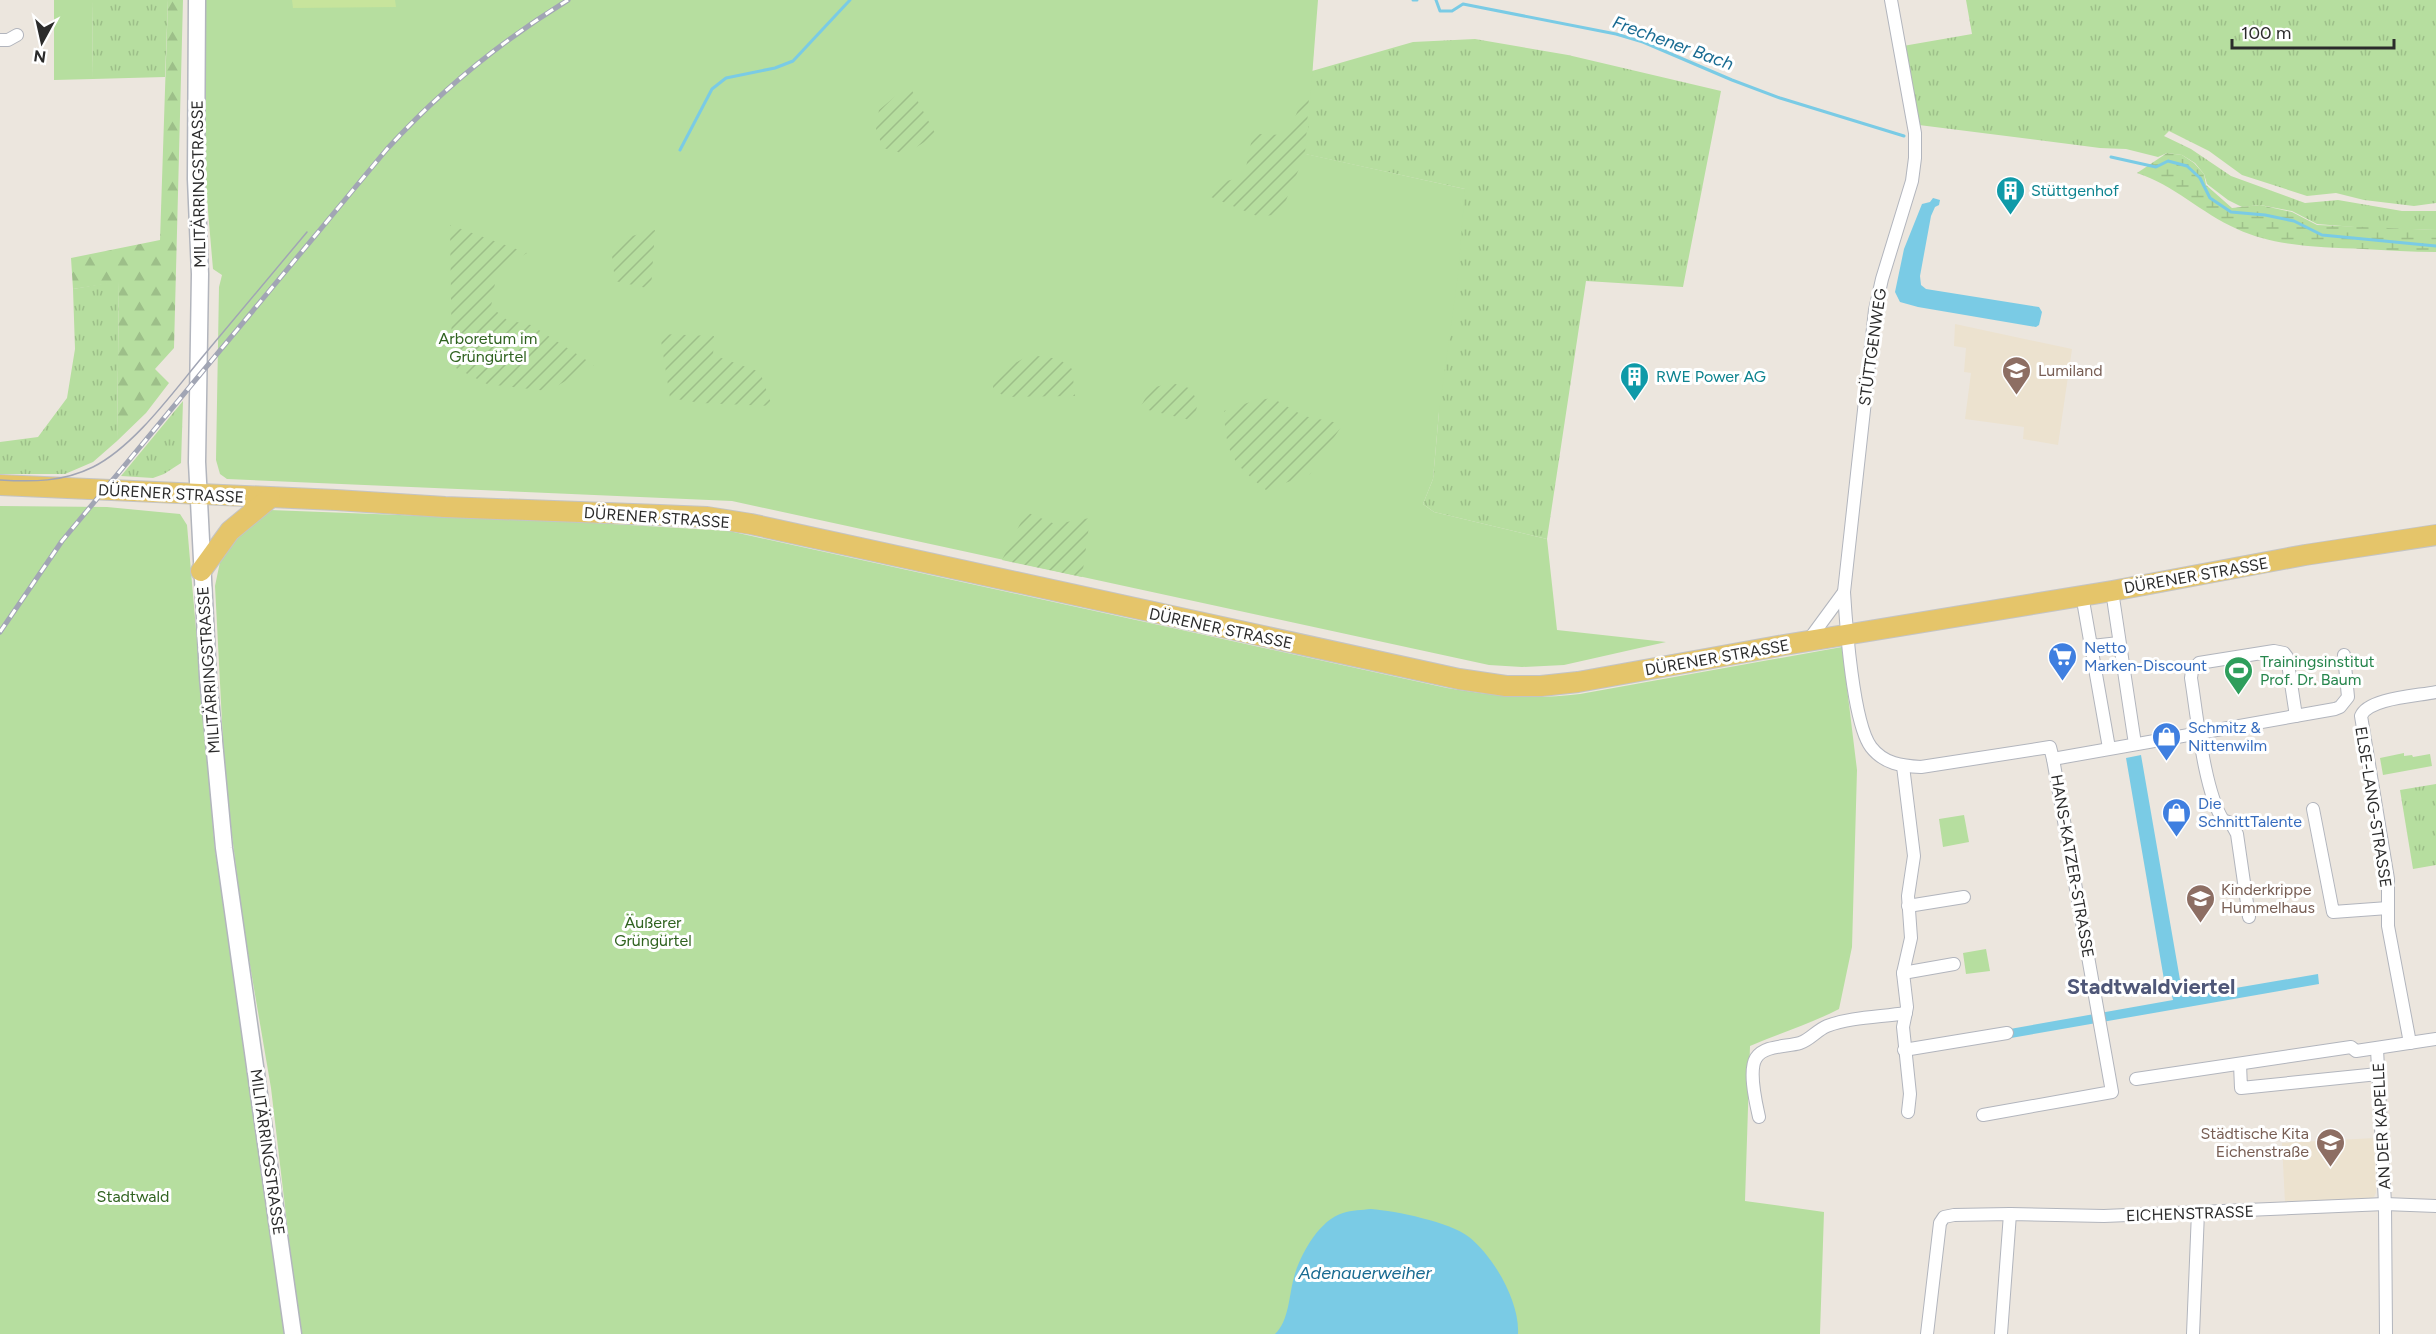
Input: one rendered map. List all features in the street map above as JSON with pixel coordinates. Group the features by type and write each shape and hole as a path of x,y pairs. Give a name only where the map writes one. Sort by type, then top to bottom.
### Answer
{"main road":[{"name":"MILITÄRRINGSTRASSE","path":"197,0 196,179 200,274 198,494 208,677 224,848 293,1334"},
{"name":"DÜRENER STRASSE","path":"0,485 718,519 1459,680 1506,686 1541,686 1578,682 1846,634 2112,591 2305,555 2436,535"},
{"path":"201,572 230,531 270,498"}],"street":[{"name":"STÜTTGENWEG","path":"1891,0 1915,136 1912,181 1882,279 1875,310 1845,591 1846,634 1861,728 1871,747 1887,761 1903,766"},
{"path":"0,40 8,40 17,35"},
{"path":"1808,641 1845,591"},
{"path":"2112,591 2135,744"},
{"path":"2082,595 2109,748"},
{"path":"2091,646 2119,643"},
{"path":"2249,917 2237,834 2216,809 2199,733 2192,671 2199,663 2274,651 2284,653 2296,716"},
{"path":"1908,1112 1910,1094 1904,1050 1903,1027 1906,1013 1903,973 1912,929 1908,906 1914,856 1903,766 1921,767 2050,747 2053,759 2335,709 2345,702 2348,690 2344,655"},
{"name":"ELSE-LANG-STRASSE","path":"2410,1043 2388,926 2388,879 2361,716 2363,710 2374,703 2436,692"},
{"name":"HANS-KATZER-STRASSE","path":"1983,1115 2112,1092 2053,759"},
{"name":"ELSE-LANG-STRASSE","path":"2313,809 2333,912 2388,908"},
{"path":"1908,906 1964,897"},
{"path":"1903,973 1954,964"},
{"path":"1759,1117 1754,1095 1754,1066 1756,1057 1762,1052 1799,1044 1826,1027 1906,1013"},
{"path":"1904,1050 2007,1034"},
{"path":"2136,1079 2351,1047 2356,1051 2436,1039"},
{"name":"AN DER KAPELLE","path":"2377,1048 2385,1204 2386,1334"},
{"path":"2240,1064 2241,1088 2378,1074"},
{"name":"EICHENSTRASSE","path":"1927,1334 1940,1223 1944,1217 2010,1214 2104,1216 2385,1204 2436,1206"},
{"path":"2193,1334 2198,1212"},
{"path":"2001,1334 2010,1214"}],"shaded area":[{"name":"Lumiland","path":"1955,324 2072,349 2058,445 2023,439 2024,427 1965,419 1971,373 1964,372 1966,348 1954,346"},
{"name":"Städtische Kita Eichenstraße","path":"2375,1138 2376,1193 2374,1197 2285,1203 2282,1143"}],"green space":[{"path":"54,0 92,0 93,79 54,80"},
{"path":"92,0 168,0 165,77 93,79"},
{"path":"168,0 183,0 174,348 155,369 169,383 146,413 117,441 119,282 73,289 71,258 160,240"},
{"path":"206,0 1318,0 1306,154 1465,189 1458,275 1439,412 1433,479 1423,504 1434,512 1547,539 1557,630 1666,642 1564,665 1522,667 1489,665 732,501 227,479 220,474 216,460 219,287 222,275 213,269 205,176"},
{"path":"292,0 395,0 396,7 293,8"},
{"path":"893,0 911,0 1314,43 1312,71 1413,42 1475,39 1568,55 1721,91 1683,287 1586,281 1547,539 1434,512 1423,504 1433,479 1439,412","holes":["1309,97 1305,154 1465,189 1222,182"]},
{"path":"1966,0 2436,0 2436,203 2414,206 2364,200 2336,193 2307,196 2242,175 2209,151 2169,131 2164,136 2191,149 2231,176 2305,203 2338,200 2402,211 2436,211 2436,230 2317,224 2292,211 2260,205 2242,207 2228,200 2207,184 2204,174 2195,163 2182,155 2167,153 2158,157 2126,149 2100,148 1919,125 1903,46 1972,34"},
{"path":"909,85 936,135 905,154 883,148 876,129 879,110"},
{"path":"1309,97 1305,154 1280,215 1257,216 1211,197 1222,182 1244,177 1251,143 1258,134 1285,135 1291,128 1302,99"},
{"path":"2167,153 2182,155 2194,163 2204,174 2206,185 2232,208 2260,205 2292,212 2317,225 2436,230 2436,252 2315,247 2283,243 2252,235 2224,222 2163,185 2137,173"},
{"name":"Arboretum im Grüngürtel","path":"450,225 527,253 497,271 491,307 507,320 531,325 594,365 548,391 487,384 452,366"},
{"path":"655,230 651,289 615,281 611,247 632,236"},
{"path":"119,281 117,441 93,462 65,474 0,474 0,442 38,437 67,398 75,349 73,289"},
{"path":"660,334 714,336 713,355 760,372 772,406 701,403 670,398"},
{"path":"1030,355 1059,359 1072,369 1075,396 1005,397 993,388 994,374"},
{"path":"1172,383 1189,388 1198,401 1194,421 1140,408 1151,388"},
{"path":"1272,398 1304,416 1343,424 1310,474 1266,490 1246,473 1233,457 1227,439 1224,411 1253,401"},
{"path":"183,401 181,463 153,478 121,476"},
{"name":"Stadtwald","path":"0,506 107,507 180,514 187,525 215,850 250,1065 288,1334 0,1334"},
{"name":"Äußerer Grüngürtel","path":"270,510 579,522 729,531 1447,688 1497,695 1545,697 1580,694 1842,647 1857,770 1852,947 1839,1009 1750,1046 1745,1201 1824,1212 1820,1334 300,1334 271,1088 244,930 225,780 215,586 221,557 256,515"},
{"path":"1026,512 1055,524 1090,518 1082,577 1002,560"},
{"path":"2404,753 2404,756 2412,755 2413,757 2430,754 2432,766 2383,775 2380,758"},
{"path":"2436,784 2436,865 2413,869 2400,790"},
{"path":"1964,815 1969,842 1943,847 1939,819"},
{"path":"1986,949 1990,971 1966,974 1963,953"}],"water":[{"path":"1933,198 1940,200 1931,216 1920,276 1921,285 1926,289 2039,307 2042,312 2039,325 2036,327 1900,302 1895,292 1904,249 1922,204 1930,202"},
{"path":"2141,755 2183,997 2318,974 2319,984 2011,1038 2010,1029 2173,1000 2172,996 2167,997 2126,758"},
{"name":"Adenauerweiher","path":"1371,1209 1436,1222 1469,1237 1487,1256 1504,1281 1515,1308 1518,1334 1275,1334 1280,1329 1286,1315 1294,1277 1312,1239 1334,1217 1343,1213"}],"waterway":[{"name":"Frechener Bach","path":"680,150 712,89 726,78 775,68 793,61 850,0"},
{"name":"Frechener Bach","path":"1436,0 1440,11 1452,11 1463,4 1616,34 1643,42 1780,98 1904,136"},
{"name":"Frechener Bach","path":"2111,157 2156,167 2168,161 2187,166 2200,178 2210,198 2231,212 2265,215 2294,221 2322,235 2436,246"}],"tram line":[{"path":"0,480 36,481 70,476 93,467 122,447 164,404 307,232"}],"railway":[{"path":"0,632 62,541 387,149 428,107 472,68 519,32 568,0"}],"place":[{"name":"Stüttgenhof","path":"2010,216"},
{"name":"Lumiland","path":"2017,396"},
{"name":"RWE Power AG","path":"1635,402"},
{"name":"Netto Marken-Discount","path":"2063,682"},
{"name":"Trainingsinstitut Prof. Dr. Baum","path":"2239,696"},
{"name":"Schmitz & Nittenwilm","path":"2167,762"},
{"name":"Die SchnittTalente","path":"2177,838"},
{"name":"Kinderkrippe Hummelhaus","path":"2200,924"},
{"name":"Städtische Kita Eichenstraße","path":"2330,1168"}],"district":[{"name":"Stadtwaldviertel","path":"2151,986"}]}
